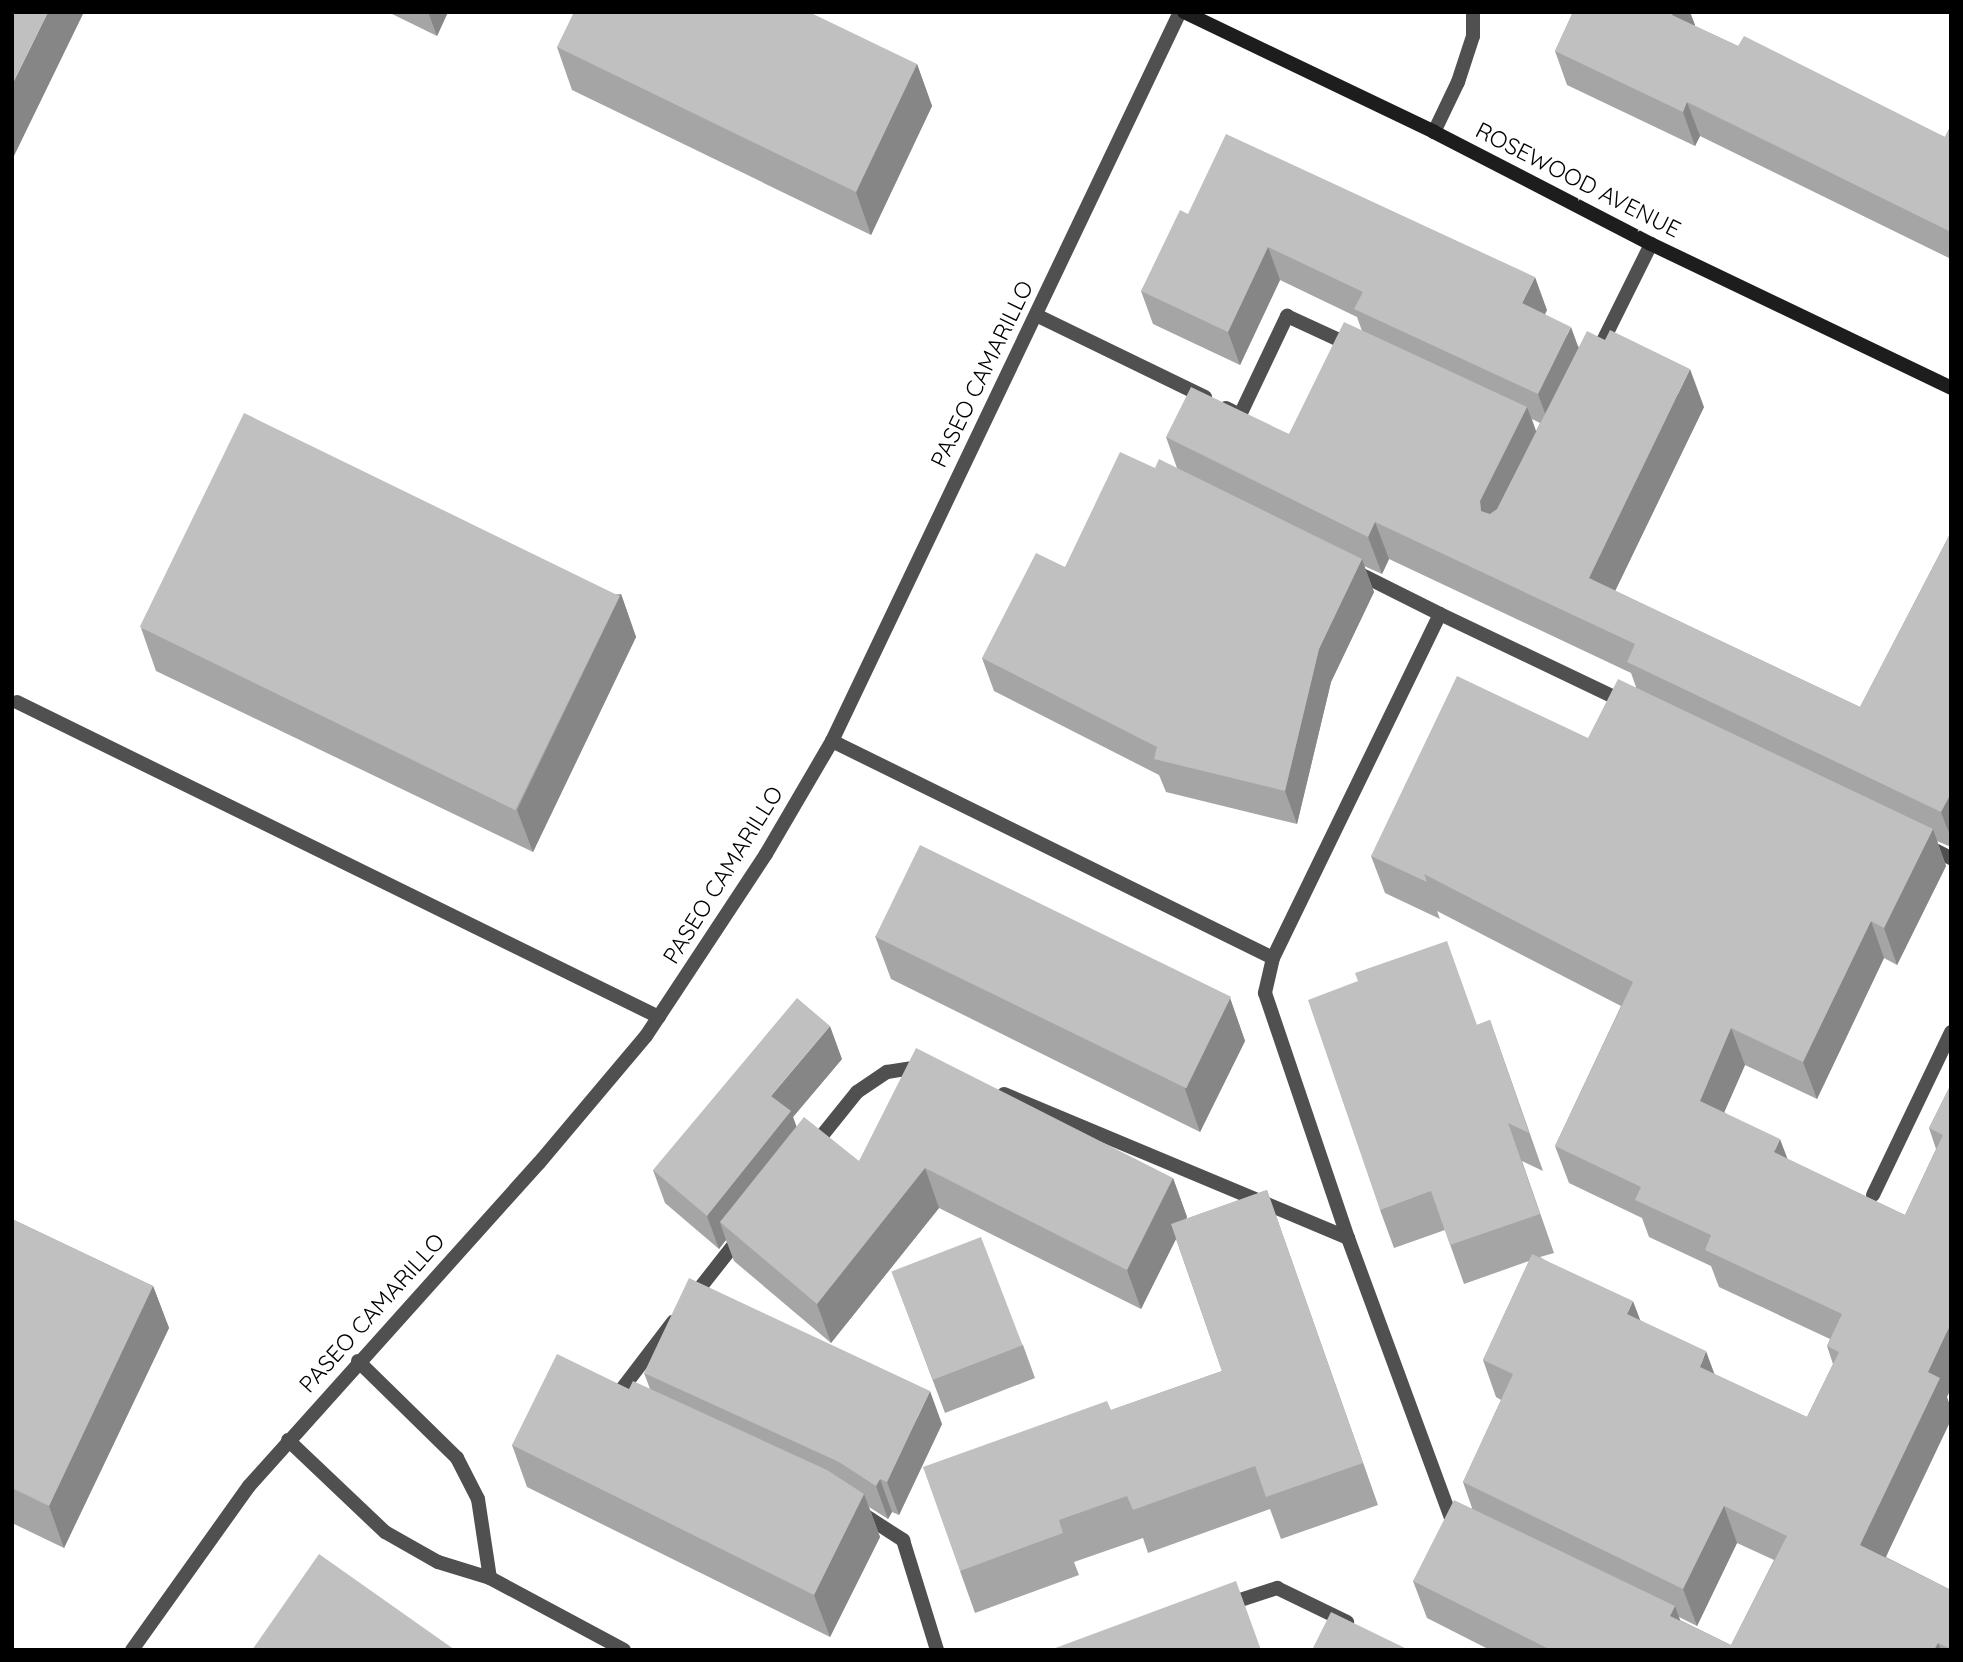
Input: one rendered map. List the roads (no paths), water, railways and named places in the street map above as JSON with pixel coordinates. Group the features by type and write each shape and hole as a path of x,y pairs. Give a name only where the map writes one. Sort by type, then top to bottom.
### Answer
{"main road":[{"name":"ROSEWOOD AVENUE","path":"1182,12 1434,132 1651,244 1951,388"}],"street":[{"name":"PASEO CAMARILLO","path":"132,1650 248,1486 539,1163 659,1017 766,854 832,741 1182,12"},
{"path":"1434,132 1458,82 1473,36 1473,12"},
{"path":"1590,367 1651,244"},
{"path":"1036,315 1240,415 1287,316 1372,355"},
{"path":"1343,566 1639,709"},
{"path":"1440,614 1273,958 1265,993 1349,1238 1451,1518 1476,1530"},
{"path":"18,702 659,1017"},
{"path":"832,741 1273,958"},
{"path":"1913,840 1951,858"},
{"path":"1873,1195 1951,1032"},
{"path":"805,1157 857,1092 867,1085 887,1072 922,1066 935,1068"},
{"path":"987,1087 1349,1238"},
{"path":"625,1403 612,1398 752,1223"},
{"path":"358,1361 457,1458 478,1499 490,1578"},
{"path":"288,1440 385,1532 438,1562 490,1578 624,1650"},
{"path":"847,1504 903,1540 937,1650"},
{"path":"1211,1610 1277,1588 1358,1627"}]}
